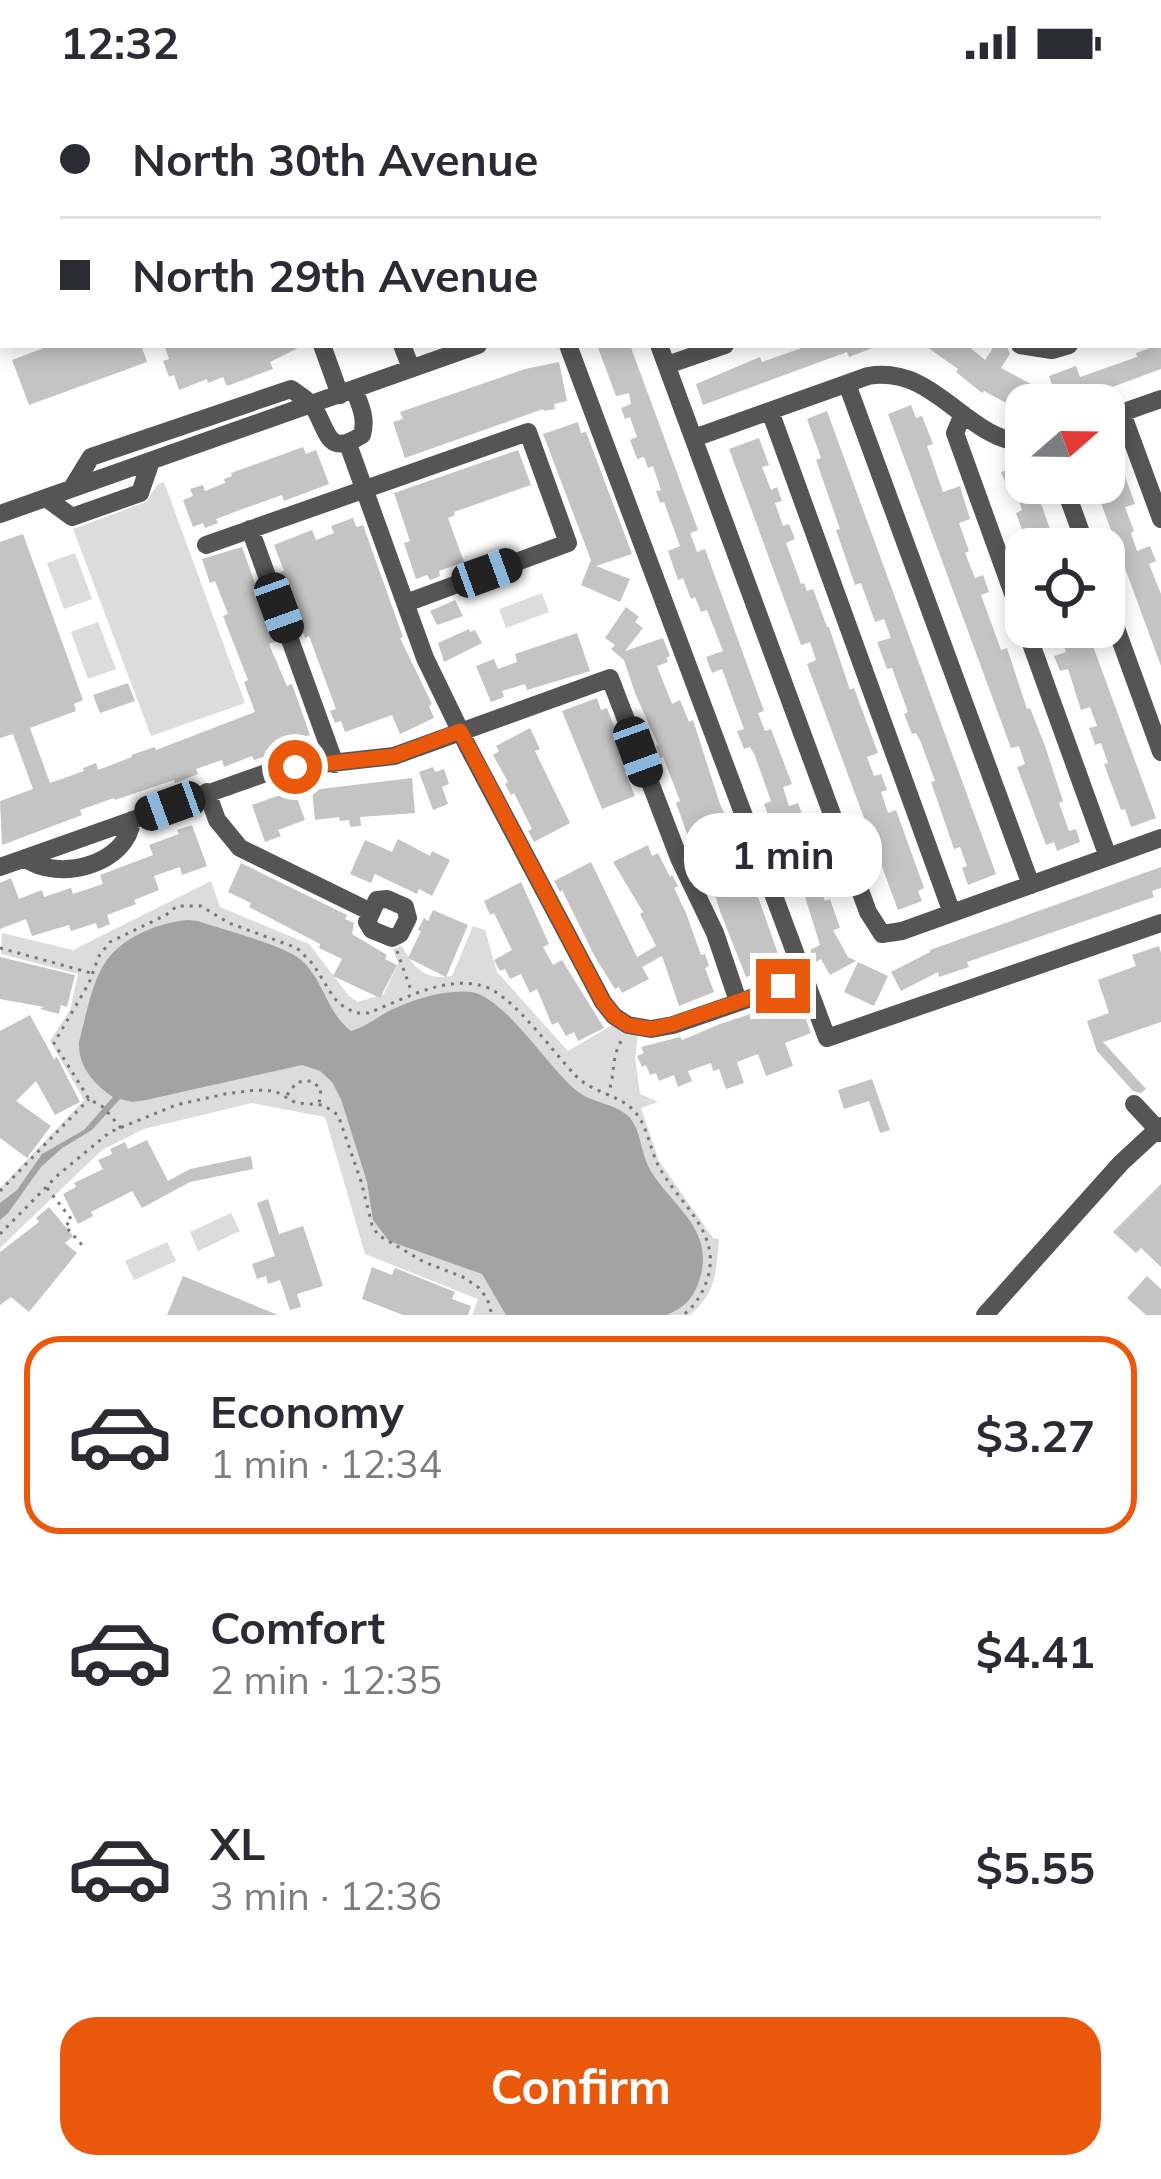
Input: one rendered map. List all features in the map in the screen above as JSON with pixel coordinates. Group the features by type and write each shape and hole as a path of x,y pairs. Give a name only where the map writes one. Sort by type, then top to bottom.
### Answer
{"street":[{"path":"72,489 91,457 291,389 313,404 328,438 348,444 362,435 363,413 324,348"},
{"path":"403,348 411,368"},
{"path":"0,514 469,348"},
{"path":"569,348 827,1038 1161,923"},
{"path":"660,348 868,912 882,934 902,931 1161,838"},
{"path":"667,365 716,348"},
{"path":"694,438 886,373 920,383 1005,438"},
{"path":"847,384 1031,885"},
{"path":"1125,412 1161,399"},
{"path":"770,411 952,913"},
{"path":"963,414 955,433 1108,857"},
{"path":"198,421 205,442"},
{"path":"206,545 528,432 568,543 406,603"},
{"path":"1125,442 1161,519"},
{"path":"348,444 424,658 614,1016 628,1025 651,1029 783,986"},
{"path":"46,498 72,518 140,493 151,461"},
{"path":"250,529 335,764"},
{"path":"1123,648 1161,752"},
{"path":"0,867 278,769 394,756 610,678 679,859 716,933 738,1001"},
{"path":"207,792 217,820 240,848 371,912"},
{"path":"25,858 36,867 57,871 80,868 117,849 131,834 132,820"},
{"path":"387,899 405,907 407,918 400,934 392,938 372,930 367,922 371,912 377,900 387,899"},
{"path":"985,1315 1121,1163 1160,1129 1134,1104"}],"path":[{"path":"121,1128 89,1099 54,1043 110,942 177,906 202,906 229,923 297,948 334,998 357,1013 413,995 478,984 506,1000 587,1087 630,1107 638,1117 661,1170 709,1239 709,1274 696,1304 683,1315"},
{"path":"392,938 413,995"},
{"path":"0,948 92,973"},
{"path":"607,1096 615,1049 628,1025"},
{"path":"286,1096 297,1082 312,1081 321,1089 319,1104"},
{"path":"0,1234 103,1136 166,1108 225,1094 274,1091 306,1106 332,1108 378,1234 424,1262 464,1276 487,1298 492,1315"},
{"path":"0,1191 89,1099"},
{"path":"46,1188 72,1220 65,1226 83,1246"}],"shaded area":[{"path":"164,482 245,703 151,736 73,529 146,502"},
{"path":"75,553 92,599 64,609 47,563"},
{"path":"542,593 549,612 506,628 499,609"},
{"path":"98,622 116,669 88,679 71,632"},
{"path":"211,881 220,907 309,944 358,1002 384,994 398,963 393,949 402,946 421,971 435,977 452,976 473,926 485,930 497,972 568,1051 614,1024 638,1035 635,1058 640,1094 658,1102 641,1108 659,1161 713,1238 719,1239 714,1281 706,1298 690,1315 472,1315 478,1299 365,1254 325,1117 252,1103 144,1129 102,1150 0,1248 0,1188 84,1100 50,1041 70,1010 78,974 1,954 2,933 73,950"},
{"path":"187,920 266,943 300,959 351,1031 400,1006 441,993 471,992 498,1006 577,1091 632,1120 652,1173 698,1236 703,1266 690,1299 667,1315 506,1315 482,1274 389,1241 373,1220 367,1182 341,1099 320,1071 302,1065 146,1100 120,1099 92,1130 41,1167 0,1220 0,1203 17,1190 42,1154 84,1130 113,1097 88,1074 79,1051 103,966 119,947 140,934"},
{"path":"231,1213 240,1231 198,1251 190,1232"},
{"path":"167,1242 176,1261 134,1280 125,1261"}],"building":[{"path":"44,348 142,348 147,362 29,405 12,360"},
{"path":"165,348 298,348 270,362 273,369 227,386 223,377 179,390 163,361 169,359"},
{"path":"598,348 631,348 698,530 690,533 697,552 705,549 764,711 758,713 765,731 771,729 792,784 783,787 789,806 798,803 826,880 818,883 825,901 830,899 840,928 833,930 848,957 856,961 830,975 810,950 820,945 797,871 782,828 774,831 764,804 771,801 755,756 750,747 744,749 737,731 744,729 722,669 712,673 706,657 723,651 707,610 701,612 683,578 678,580 668,551 680,546 664,502 660,503 653,466 648,468 644,457 637,459 630,440 637,437 621,408 631,404 629,393 616,396"},
{"path":"802,348 873,348 849,357 847,352 703,405 696,384 760,357 762,362"},
{"path":"928,348 971,348 985,360 993,348 1007,348 1010,354 1001,368 1031,384 1005,384 1005,402 982,393"},
{"path":"1150,348 1161,348 1161,369 1120,384 1052,384 1049,376 1076,366 1080,377"},
{"path":"559,362 567,401 554,404 555,409 543,409 405,458 393,422 403,419 400,412"},
{"path":"911,405 916,418 922,416 943,492 960,486 970,519 959,523 969,551 965,553 975,578 983,575 989,592 981,595 1045,746 1069,831 1076,829 1080,842 1057,851 1054,842 1046,845 1017,767 1025,764 1019,746 1011,748 888,414"},
{"path":"827,411 996,874 968,885 962,868 967,866 960,847 954,849 920,740 912,734 892,668 887,669 877,642 891,638 884,619 875,622 861,583 855,585 836,530 840,529 807,419"},
{"path":"578,422 581,433 586,432 632,554 596,566 630,579 620,602 581,585 591,560 543,434"},
{"path":"759,438 769,465 762,467 771,490 777,487 782,501 775,503 783,526 789,524 795,539 786,543 801,584 807,591 813,589 850,690 854,688 878,753 867,757 874,776 881,774 888,813 896,810 924,888 918,891 922,901 898,910 807,664 816,660 810,642 801,645 729,449"},
{"path":"303,447 306,454 316,450 329,484 284,501 282,495 248,507 205,528 203,523 193,527 183,500 193,496 190,489 203,485 205,491 225,483 231,473"},
{"path":"518,450 531,485 454,512 448,518 464,562 439,571 440,576 430,580 427,575 416,579 404,543 410,541 394,493"},
{"path":"1125,476 1135,504 1125,507 1137,551 1150,546 1156,561 1149,564 1161,594 1161,666 1125,568 1125,528 1110,528 1101,504 1125,504"},
{"path":"1020,504 1041,504 1050,528 1021,528 1016,513 1022,510"},
{"path":"353,518 356,527 363,525 400,638 432,704 434,718 400,734 392,715 345,732 341,721 335,723 330,711 336,709 284,584 274,545 312,530 316,540 334,533 331,526"},
{"path":"23,534 83,700 74,704 76,711 30,728 50,783 96,763 98,770 255,712 223,616 228,614 202,559 242,547 276,641 269,644 287,686 292,684 310,735 265,751 266,756 254,760 252,756 224,767 222,760 175,783 80,810 82,815 2,845 0,801 33,789 13,734 0,738 0,542"},
{"path":"455,600 463,616 437,625 430,611"},
{"path":"626,607 639,617 635,622 643,628 625,651 663,638 670,656 657,666 672,704 680,700 689,722 693,720 782,965 746,977 706,866 701,868 690,842 676,803 680,801 624,660 605,638"},
{"path":"475,630 482,643 444,662 438,643"},
{"path":"577,633 590,671 527,690 525,684 502,691 504,697 491,702 476,666 494,659 498,669 517,662 515,654"},
{"path":"1064,648 1094,648 1156,818 1131,827 1125,809 1121,810 1101,743 1095,745 1089,728 1097,726 1090,707 1081,710 1068,669 1060,671 1054,656 1066,652"},
{"path":"128,683 135,701 100,713 93,695"},
{"path":"597,698 601,710 607,708 635,796 602,809 562,711"},
{"path":"530,728 540,749 535,751 570,823 534,842 528,831 532,829 493,755 499,751 496,746"},
{"path":"433,767 435,772 444,769 449,784 442,787 448,804 433,810 419,772"},
{"path":"412,778 415,813 360,817 361,826 350,827 349,820 339,817 315,820 312,790"},
{"path":"294,790 305,820 278,830 281,836 265,842 252,805"},
{"path":"192,825 207,866 182,875 180,867 154,876 159,890 107,915 110,924 71,931 69,925 32,936 26,919 0,929 0,883 11,878 19,899 42,890 44,897 71,888 73,894 103,884 100,875 153,855 149,845"},
{"path":"398,839 430,856 432,851 450,860 432,896 375,874 371,883 350,874 365,840 392,852"},
{"path":"648,845 678,886 674,888 709,966 705,968 714,992 679,1006 662,956 642,967 649,979 622,993 619,987 615,989 554,881 591,862 637,957 656,946 643,912 613,862"},
{"path":"241,863 347,915 345,919 354,923 352,934 397,965 380,998 333,976 342,959 228,892"},
{"path":"1161,867 1161,888 1152,891 1154,897 967,962 969,967 939,977 938,972 901,991 891,972 930,950"},
{"path":"521,882 549,944 543,947 553,965 562,960 604,1028 578,1041 574,1032 566,1036 558,1022 552,1025 537,989 530,993 521,974 510,979 494,960 512,950 484,901"},
{"path":"433,910 468,925 446,977 408,958 424,918 428,921"},
{"path":"1159,946 1161,1022 1103,1042 1146,1089 1141,1093 1133,1091 1097,1051 1087,1021 1109,1013 1098,980 1136,966 1132,955"},
{"path":"0,957 75,975 67,1007 61,1005 59,1014 0,999"},
{"path":"858,962 888,976 874,1006 844,992"},
{"path":"796,993 811,1033 785,1043 793,1066 766,1076 758,1054 737,1062 744,1083 726,1089 719,1069 713,1071 711,1063 688,1071 692,1081 678,1087 674,1075 659,1081 656,1073 650,1075 637,1056 644,1053 641,1047 682,1040 787,1002"},
{"path":"30,1015 80,1102 55,1115 36,1081 16,1101 51,1126 27,1158 0,1138 0,1031"},
{"path":"872,1079 890,1130 880,1133 869,1101 844,1109 838,1090"},
{"path":"147,1140 168,1181 190,1169 251,1156 253,1169 190,1182 142,1208 132,1191 78,1224 63,1194 103,1169 98,1160 112,1154 110,1149 125,1142 128,1149"},
{"path":"1161,1184 1161,1267 1113,1232"},
{"path":"268,1199 279,1234 303,1226 323,1286 297,1294 301,1307 290,1310 280,1280 268,1284 266,1276 257,1279 252,1264 275,1256 257,1203"},
{"path":"49,1207 73,1236 65,1243 77,1253 29,1312 11,1297 0,1305 0,1252 39,1222 36,1218"},
{"path":"372,1267 392,1275 395,1268 455,1292 452,1299 471,1306 468,1315 403,1315 362,1299"},
{"path":"183,1276 278,1315 167,1315"},
{"path":"1147,1276 1161,1289 1161,1315 1146,1315 1127,1298"}],"route":[{"path":"295,767 394,756 460,731 614,1016 628,1025 651,1029 783,986"}]}
